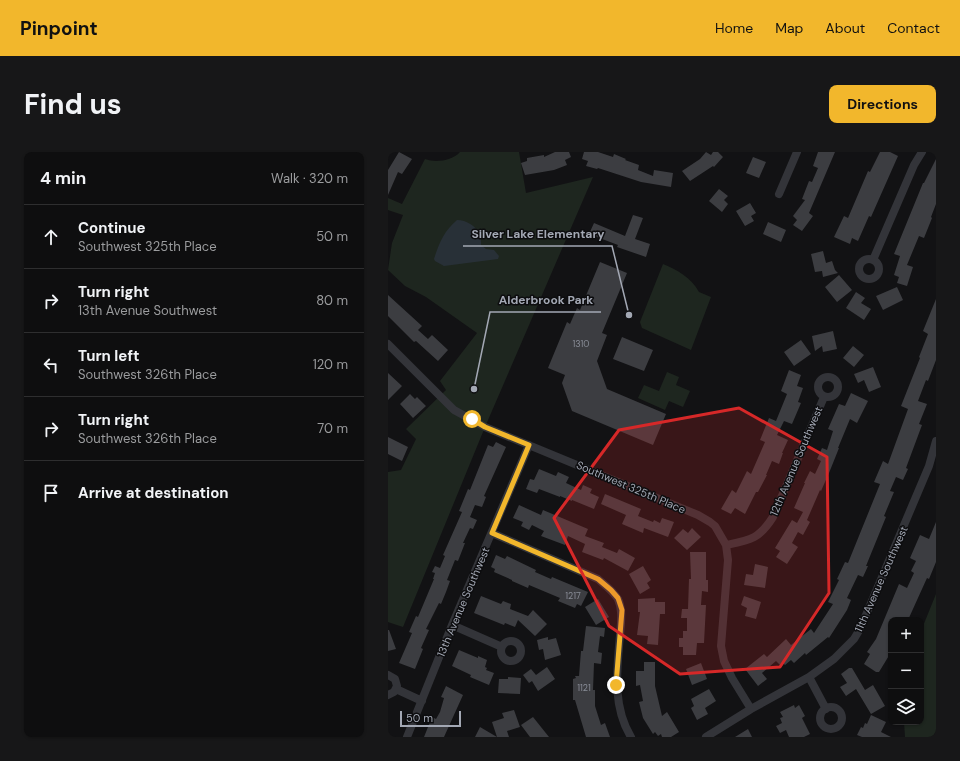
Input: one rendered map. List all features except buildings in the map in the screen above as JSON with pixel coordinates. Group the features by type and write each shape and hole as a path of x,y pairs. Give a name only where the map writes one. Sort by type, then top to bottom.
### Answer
{"street":[{"path":"779,194 797,152"},
{"path":"872,260 914,165 922,152"},
{"name":"Southwest 325th Place","path":"388,344 454,410 485,427 698,515 715,526 726,545 728,560 721,646 724,661 750,710"},
{"name":"12th Avenue Southwest","path":"726,545 749,540 759,535 767,527 773,517 824,396"},
{"name":"11th Avenue Southwest","path":"706,737 809,677 834,659 854,639 860,629 929,466 936,441"},
{"name":"13th Avenue Southwest","path":"407,737 452,625 529,445"},
{"path":"492,533 598,579 618,598 622,610 616,685 621,714 631,737"},
{"path":"452,625 502,647"},
{"path":"388,675 395,679 396,682 396,689 388,695"},
{"path":"809,677 826,709"},
{"path":"396,689 422,701"}],"highlighted area":[{"path":"739,408 827,457 829,593 780,667 680,674 609,626 554,518 619,430"}],"shaded area":[{"path":"460,152 519,152 526,193 593,177 485,427 403,627 388,622 388,472 401,470 416,439 406,429 446,390 440,381 477,333 426,297 405,286 388,270 392,243 403,215 388,210 388,198 402,204 425,159 434,161 448,159"},
{"path":"457,220 467,222 474,227 479,232 481,245 486,249 494,250 499,256 498,259 444,266 435,261 434,259 442,238"},
{"path":"663,264 688,278 699,292 711,297 691,350 642,328 640,322"},
{"path":"667,372 679,377 676,385 690,391 683,407 669,401 665,410 638,398 644,385 659,391"},
{"path":"936,594 936,737 905,737 904,725 924,725 924,624"}],"place":[{"name":"Silver Lake Elementary","path":"629,315"},
{"name":"Alderbrook Park","path":"474,389"}],"route":[{"path":"472,419 485,427 529,445 492,533 598,579 618,598 622,610 616,685"}]}
